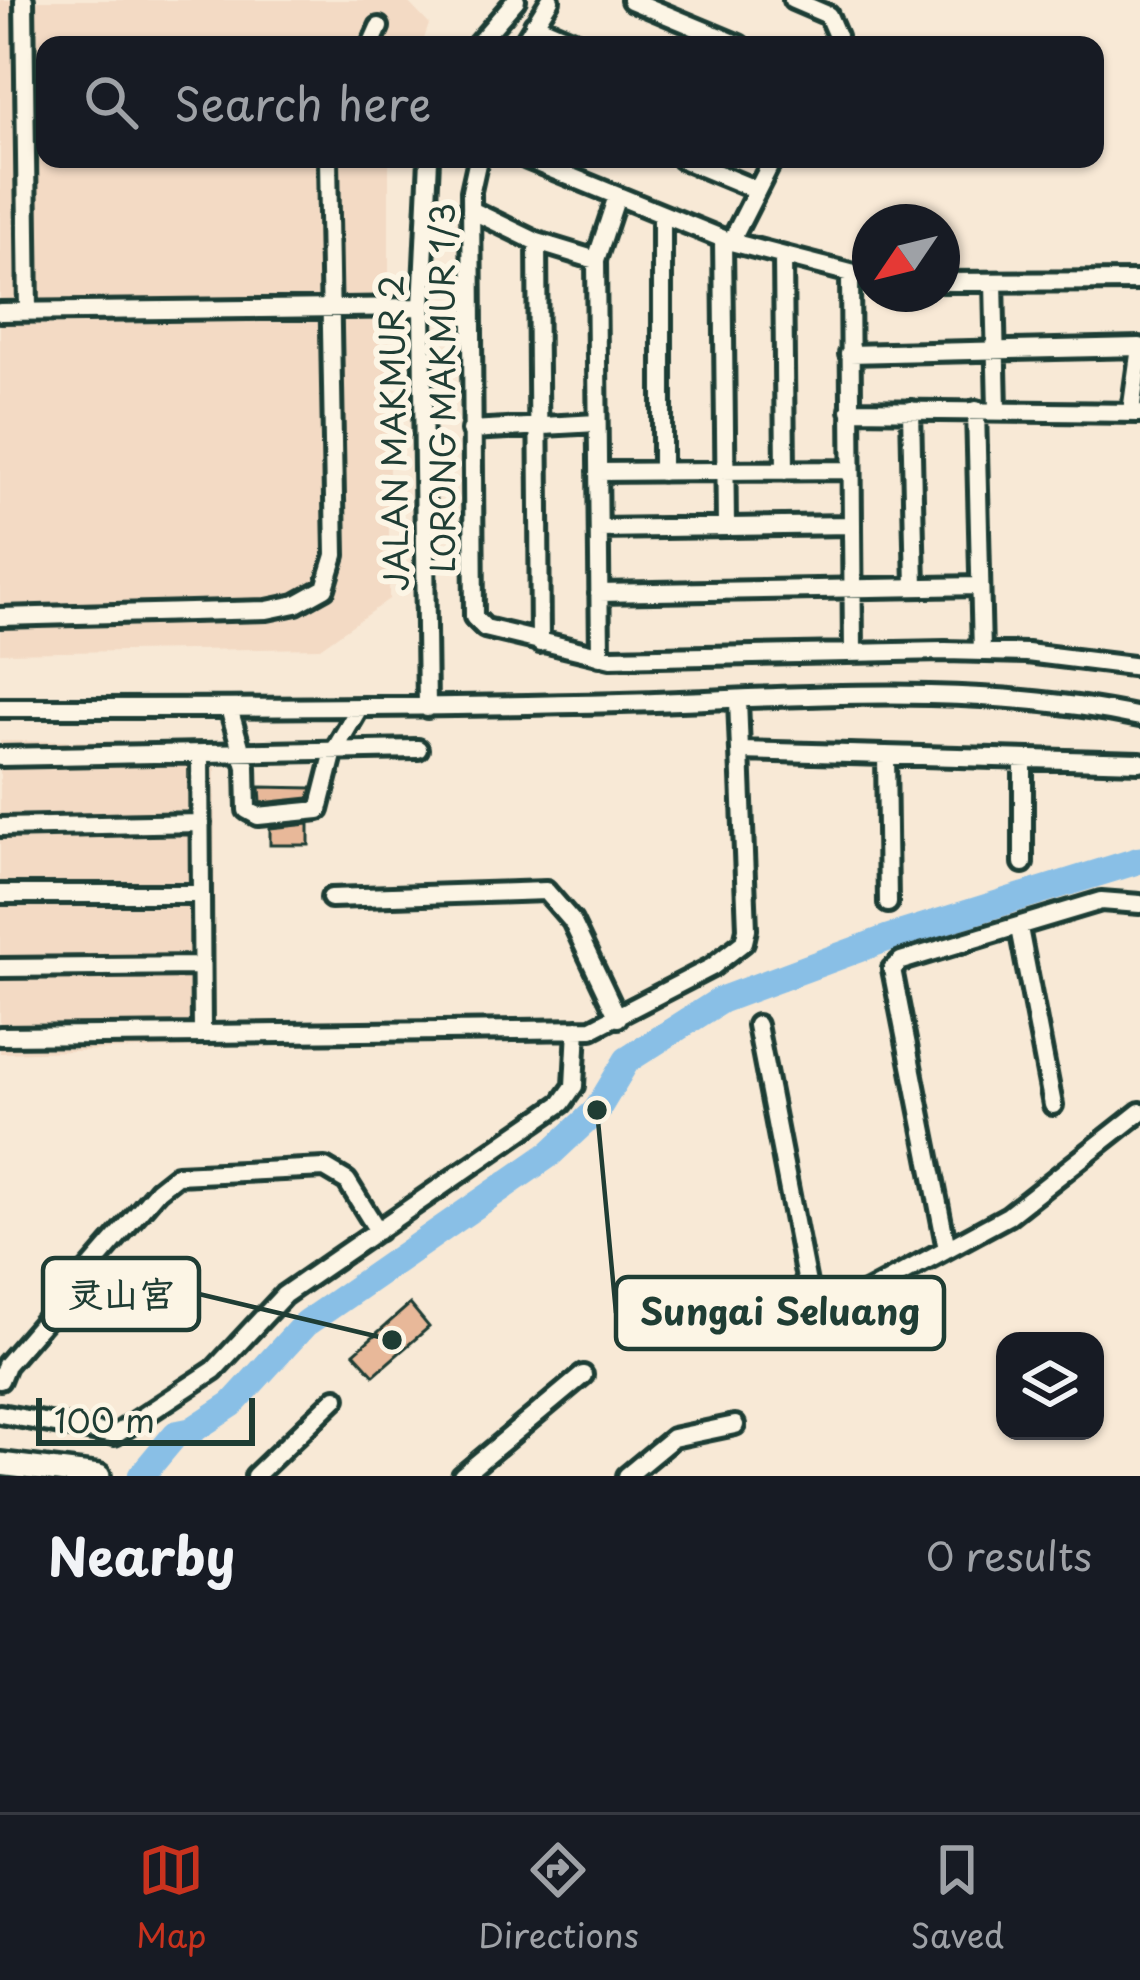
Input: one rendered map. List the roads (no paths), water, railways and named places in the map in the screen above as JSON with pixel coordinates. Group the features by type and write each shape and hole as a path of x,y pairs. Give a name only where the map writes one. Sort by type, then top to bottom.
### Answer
{"main road":[{"path":"0,1464 99,1476"}],"street":[{"path":"24,0 28,311"},
{"path":"485,36 516,0"},
{"path":"527,36 550,0"},
{"path":"631,0 717,36"},
{"path":"793,0 829,15 837,36"},
{"path":"533,24 562,36"},
{"path":"375,36 379,27"},
{"path":"0,617 267,610 296,604 325,589 335,555 328,168"},
{"name":"JALAN MAKMUR 2","path":"427,708 422,307 429,168"},
{"name":"LORONG MAKMUR 1/3","path":"477,168 471,211 474,617 485,628 540,643"},
{"path":"549,168 727,241 850,275 853,652"},
{"path":"704,168 758,190"},
{"path":"726,527 727,241 769,168"},
{"path":"600,656 596,260 616,196"},
{"path":"471,211 537,242 596,260"},
{"path":"662,214 662,472"},
{"path":"537,242 540,643 600,656 982,652 1140,667"},
{"path":"783,256 785,471"},
{"path":"960,282 1140,281"},
{"path":"994,282 997,410"},
{"path":"0,312 422,307"},
{"path":"849,354 1140,346 1135,412 850,410"},
{"path":"911,410 915,587"},
{"path":"976,410 982,652"},
{"path":"471,430 598,423"},
{"path":"598,472 850,470"},
{"path":"598,529 851,525"},
{"path":"599,593 980,586"},
{"path":"0,708 427,708 942,694 1061,700 1140,717"},
{"path":"0,1036 578,1029 618,1018 712,967 745,942 739,700"},
{"path":"229,708 248,810 258,816 319,810 334,751 359,708"},
{"path":"0,757 418,748"},
{"path":"742,752 1140,763"},
{"path":"200,754 202,1034"},
{"path":"886,755 888,903"},
{"path":"1023,759 1023,863"},
{"path":"0,827 201,823"},
{"path":"331,898 546,891 572,921 618,1018"},
{"path":"0,894 201,894"},
{"path":"947,1249 892,969 902,961 1101,901 1140,904"},
{"path":"1019,928 1053,1105"},
{"path":"0,968 202,966"},
{"path":"757,1025 809,1294 818,1308 832,1311 1028,1203 1140,1112"},
{"path":"0,1414 115,1435 194,1386 284,1295 562,1103 574,1086 578,1029"},
{"path":"0,1380 6,1365 158,1190 178,1175 325,1168 346,1181 378,1231"},
{"path":"462,1476 583,1375"},
{"path":"255,1476 337,1398"},
{"path":"627,1476 673,1438 735,1425"}],"waterway":[{"path":"141,1476 176,1434 191,1431 232,1404 305,1324 550,1154 597,1110 627,1060 721,1000 888,938 1140,860"}],"place":[{"name":"Sungai Seluang","path":"597,1110"},
{"name":"灵山宫","path":"392,1340"}]}
